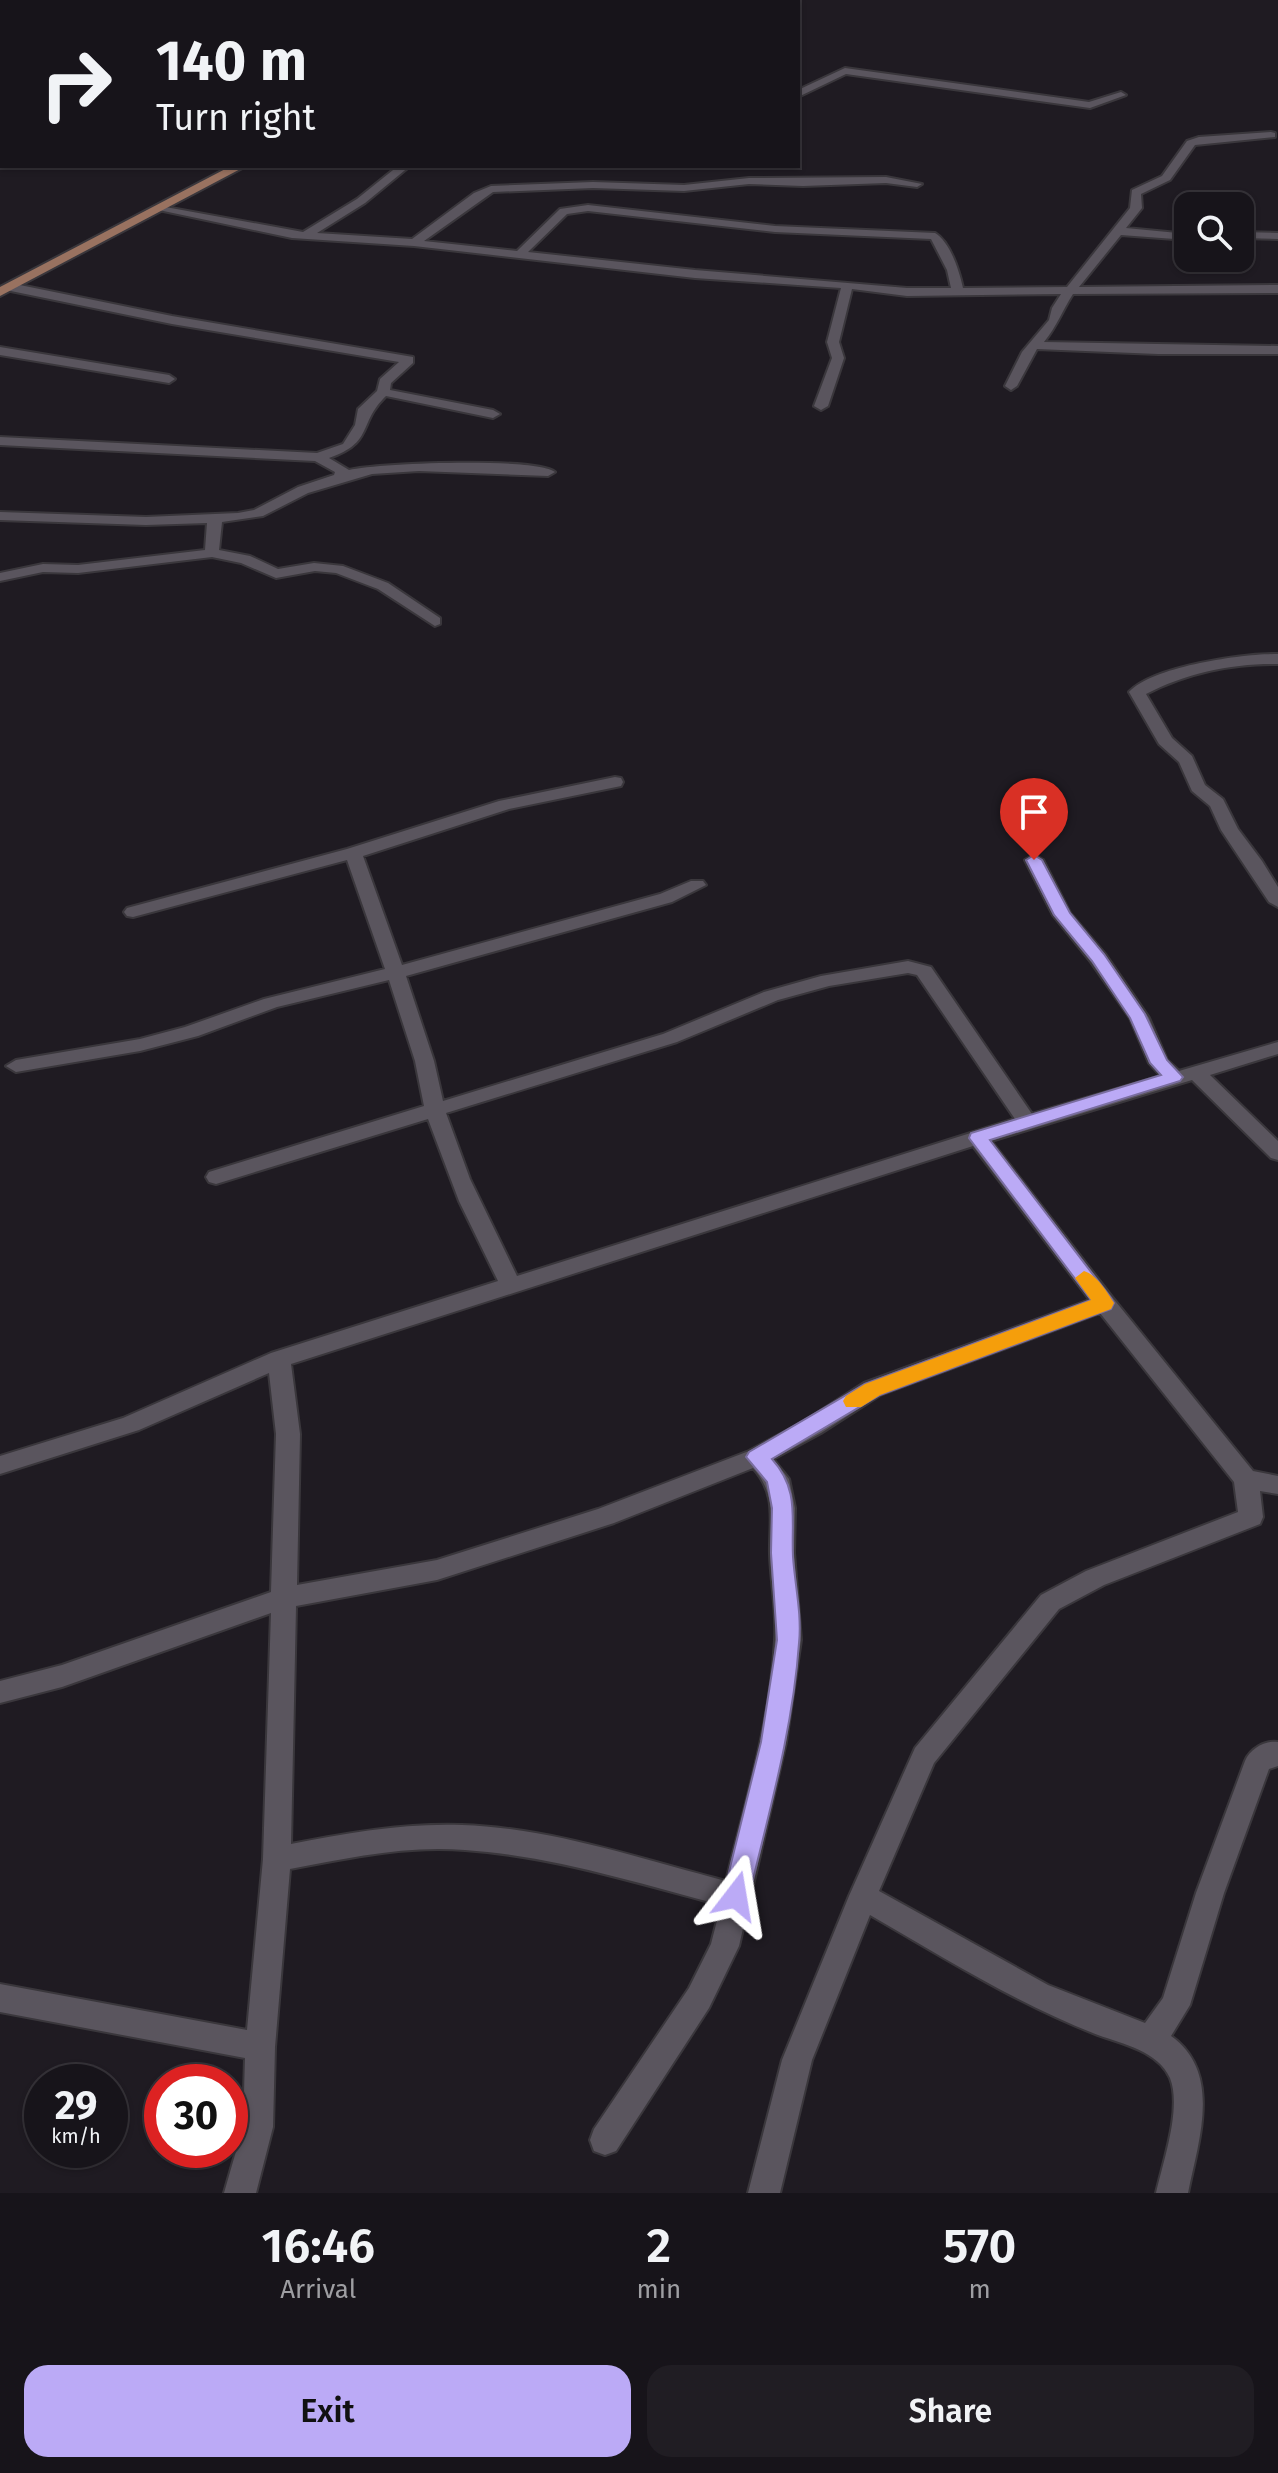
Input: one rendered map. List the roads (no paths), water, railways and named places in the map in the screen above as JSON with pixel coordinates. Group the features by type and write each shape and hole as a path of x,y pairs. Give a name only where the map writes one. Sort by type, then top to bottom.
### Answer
{"main road":[{"path":"5,289 236,168"}],"street":[{"path":"800,93 845,71 1090,105 1121,95"},
{"path":"1011,386 1028,352 1055,321 1058,308 1069,292 1136,208 1136,192 1166,178 1191,143 1271,135"},
{"path":"305,236 361,201 402,168"},
{"path":"414,243 478,195 491,189 593,185 684,188 749,181 886,180 917,184"},
{"path":"520,254 564,211 576,208 628,211 775,229 911,233 935,236 953,270 958,293"},
{"path":"160,209 266,232 414,243 847,287 958,293 1278,289"},
{"path":"1119,231 1174,236"},
{"path":"1254,235 1278,236"},
{"path":"821,406 838,358 833,342 847,287"},
{"path":"0,441 318,457 348,447 362,425 365,409 383,392 385,382 409,360 406,357 172,320 5,289"},
{"path":"1035,345 1158,350 1278,350"},
{"path":"0,351 169,379"},
{"path":"383,392 493,414"},
{"path":"318,457 339,471"},
{"path":"0,516 131,521 218,517 258,513 339,471 525,468 548,472"},
{"path":"212,553 212,526 218,517"},
{"path":"0,577 43,568 78,569 212,553 245,559 276,574 295,573 314,567 338,569 383,586 435,621"},
{"path":"1278,659 1207,667 1172,675 1137,692 1165,741 1186,760 1198,787 1217,803 1230,830 1278,902"},
{"path":"133,912 353,853 505,805 615,782"},
{"path":"353,853 424,1059 435,1110 481,1229 511,1285"},
{"path":"1034,860 1062,915 1098,958 1139,1018 1159,1063 1184,1074 1278,1153"},
{"path":"16,1066 140,1045 191,1032 271,1003 394,973 666,898 697,885"},
{"path":"216,1177 670,1038 771,996 828,980 908,967 924,971 1027,1122"},
{"path":"0,1465 131,1424 279,1359 1027,1122 1278,1048"},
{"path":"764,2193 797,2060 924,1756 1050,1602 1095,1578 1251,1517 1246,1479 1104,1303 978,1138"},
{"path":"0,1692 62,1676 283,1598 437,1570 605,1516 757,1457 872,1389 1104,1303"},
{"path":"240,2193 258,2127 260,2047 277,1859 288,1434 279,1359"},
{"path":"605,2140 699,1998 725,1946 773,1742 788,1640 782,1553 783,1508 777,1479 757,1457"},
{"path":"1246,1479 1278,1485"},
{"path":"1152,2039 1175,2005 1210,1893 1258,1761 1272,1753 1278,1754"},
{"path":"277,1859 366,1842 462,1837 572,1855 736,1896"},
{"path":"863,1896 1055,2005 1152,2039 1166,2050 1181,2069 1190,2096 1172,2193"},
{"path":"0,1998 260,2047"}]}
